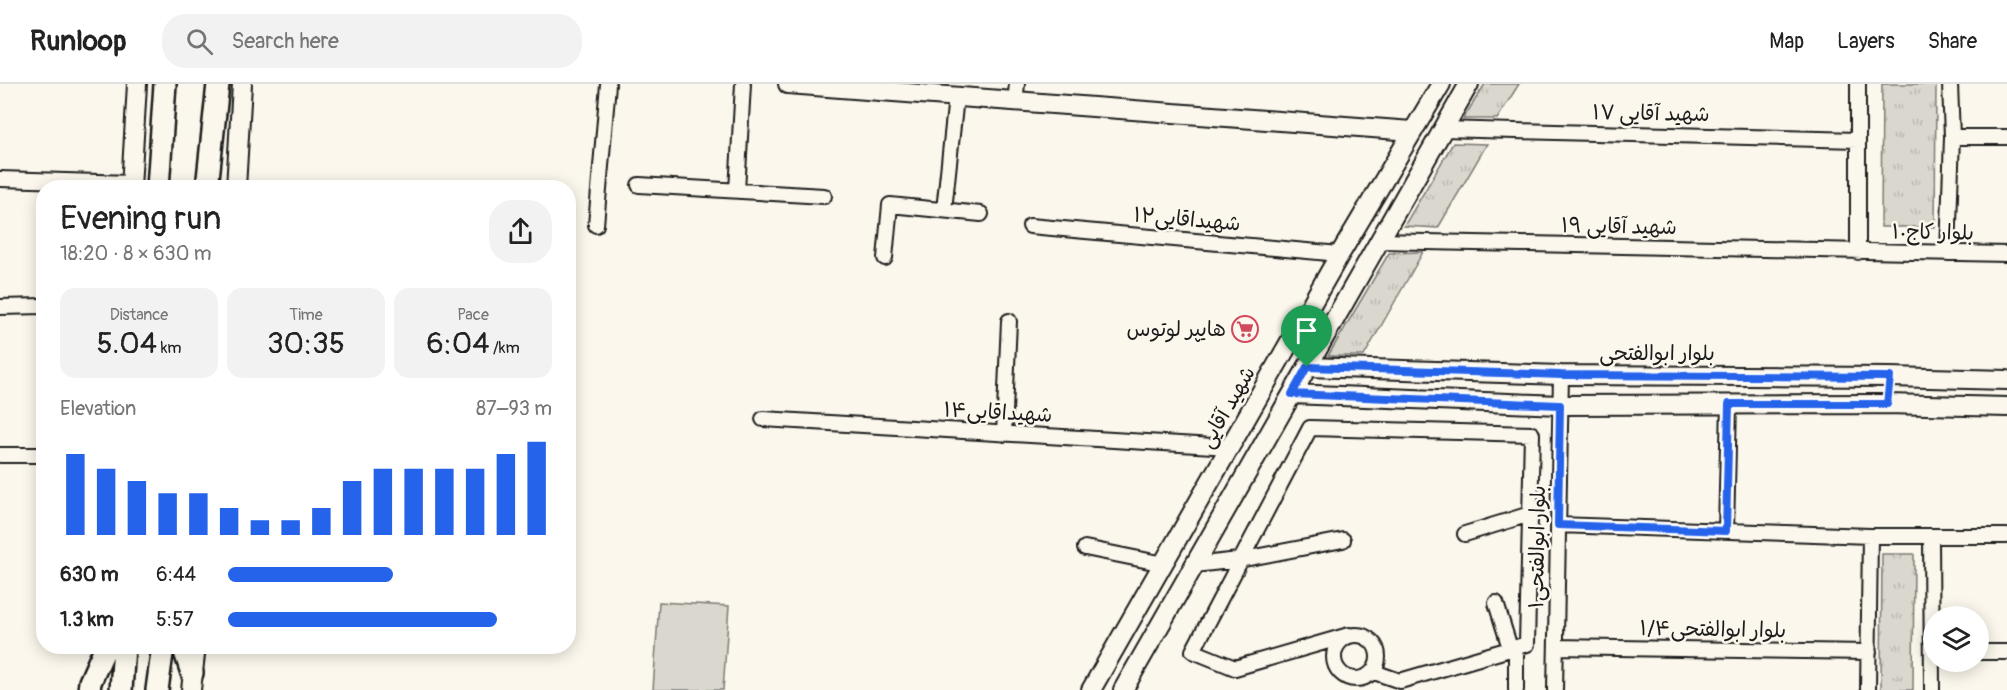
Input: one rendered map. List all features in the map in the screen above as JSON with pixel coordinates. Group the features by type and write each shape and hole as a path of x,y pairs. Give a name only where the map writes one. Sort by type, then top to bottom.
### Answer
{"main road":[{"path":"159,180 165,84"},
{"path":"208,180 218,84"},
{"path":"90,686 103,654"},
{"path":"121,690 123,654"},
{"path":"158,690 162,654"},
{"path":"185,654 192,681"}],"street":[{"path":"131,180 137,84"},
{"path":"236,180 242,84"},
{"path":"596,225 608,84"},
{"path":"737,191 743,84"},
{"path":"788,84 863,87 956,97 1016,93 1412,132"},
{"name":"شهید آقایی","path":"1091,690 1340,254 1441,84"},
{"path":"1123,690 1469,84"},
{"path":"1857,252 1858,84"},
{"path":"1948,253 1952,137 1950,84"},
{"path":"944,210 956,97"},
{"name":"شهید آقایی ۱۷","path":"1443,129 1858,140"},
{"path":"1952,137 2007,137"},
{"path":"0,179 36,181"},
{"path":"639,185 824,196"},
{"path":"885,258 890,205 981,213"},
{"name":"شهیداقایی۱۲","path":"1030,226 1340,254"},
{"name":"شهید آقایی ۱۹","path":"1379,241 1857,252"},
{"name":"بلوار کاج۱۰","path":"1857,252 2007,254"},
{"path":"0,307 36,306"},
{"path":"1004,434 1009,321"},
{"name":"بلوار ابوالفتحی","path":"1307,367 1561,375 2007,380"},
{"name":"بلوار ابوالفتحی۱","path":"1555,690 1561,375"},
{"path":"1887,404 1890,377"},
{"path":"1292,394 1560,405 1887,404 2007,407"},
{"path":"1726,531 1729,404"},
{"name":"شهیداقایی۱۴","path":"763,419 1230,447"},
{"path":"1349,635 1339,642 1334,653 1335,664 1341,674 1352,679 1364,678 1374,672 1379,661 1378,650 1372,640 1361,634 1349,635 1234,668 1193,651 1310,428 1532,434 1527,644 1513,652 1400,681 1374,672"},
{"path":"0,455 36,455"},
{"path":"1465,534 1530,514"},
{"path":"1558,525 1870,536 2007,536"},
{"path":"1868,690 1870,536"},
{"path":"1931,536 1932,606"},
{"path":"1194,565 1239,560 1343,540"},
{"path":"1085,548 1164,564"},
{"path":"1496,603 1513,652 1516,690"},
{"name":"بلوار ابوالفتحی۱/۴","path":"1556,647 1869,652"},
{"path":"1989,652 2007,652"},
{"path":"90,686 92,654"},
{"path":"192,681 195,654"},
{"path":"1932,672 1932,690"}],"green space":[{"path":"1485,84 1519,84 1497,119 1463,119"},
{"path":"1882,84 1936,84 1935,227 1881,227"},
{"path":"1453,143 1487,144 1438,228 1404,226"},
{"path":"1423,252 1364,356 1328,356 1389,253"},
{"path":"1882,554 1914,554 1913,690 1881,690"},
{"path":"659,602 729,606 723,690 653,690"}],"place":[{"name":"هایپر لوتوس","path":"1245,329"}],"route":[{"path":"1307,367 1561,375 1890,377 1887,404 1729,404 1726,531 1558,525 1560,405 1292,394 1307,367"}]}
